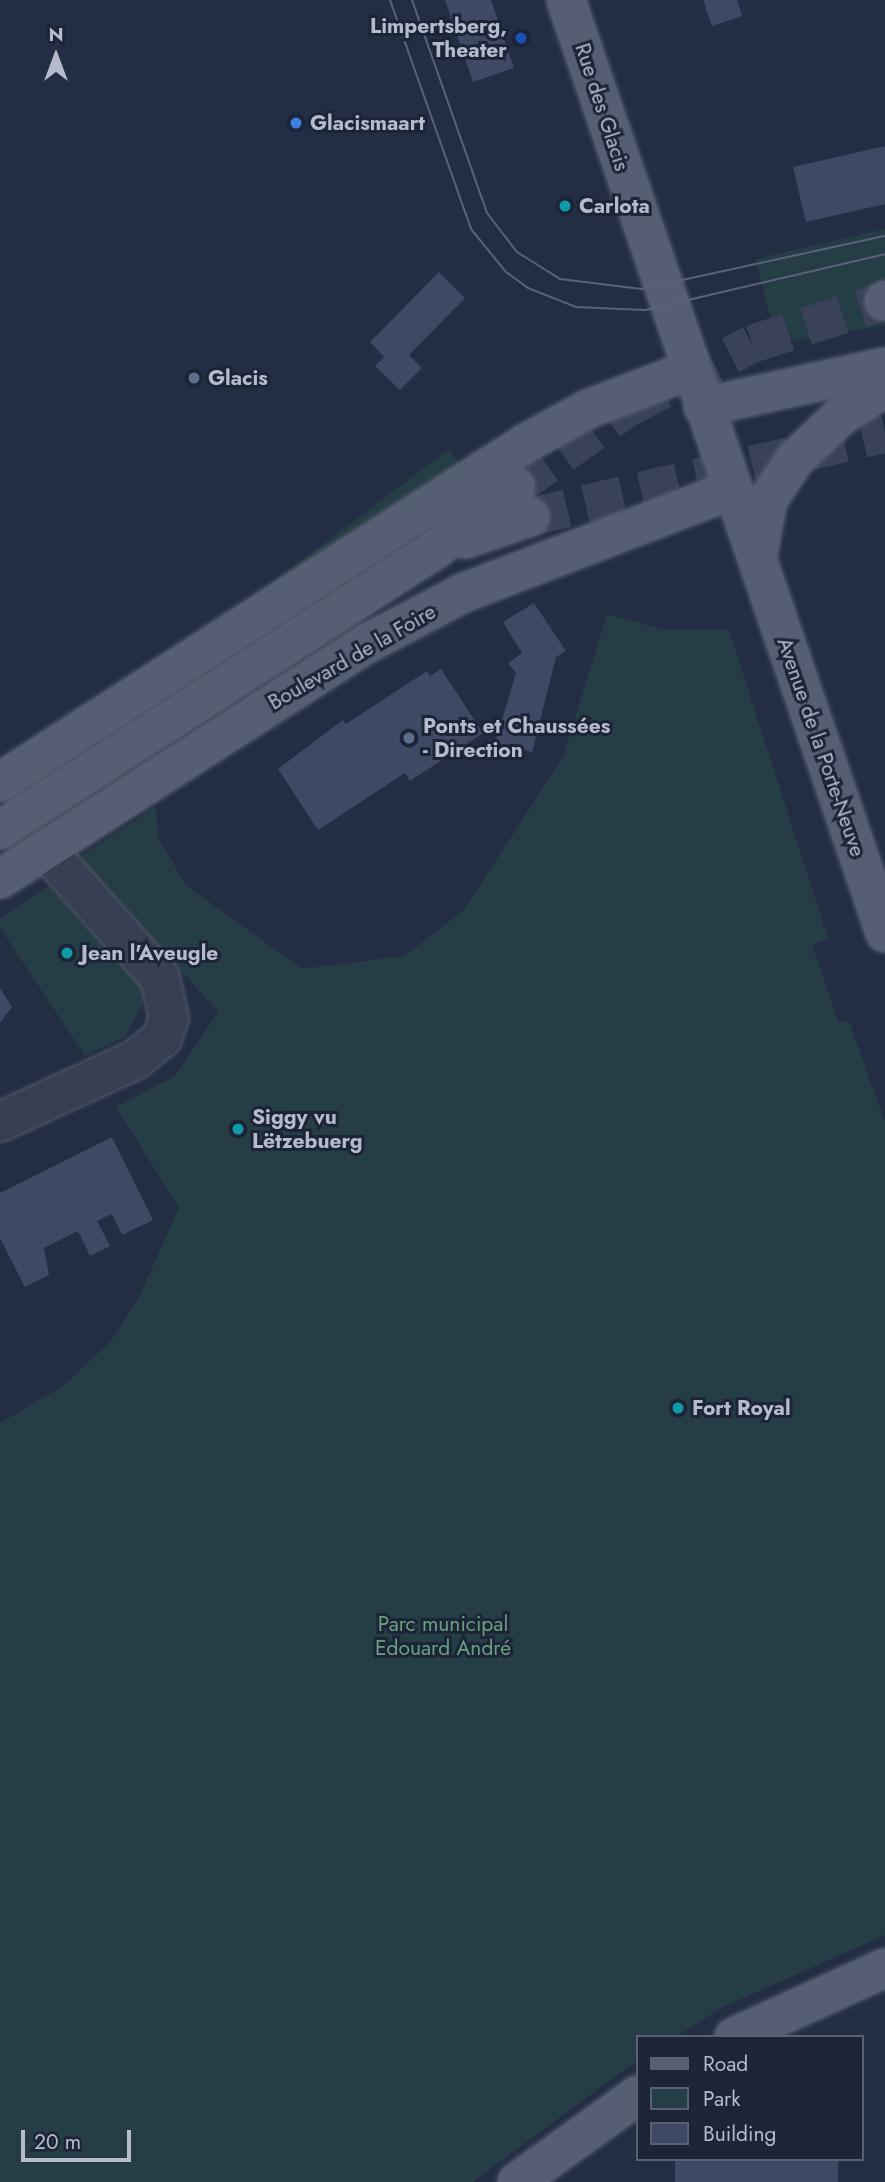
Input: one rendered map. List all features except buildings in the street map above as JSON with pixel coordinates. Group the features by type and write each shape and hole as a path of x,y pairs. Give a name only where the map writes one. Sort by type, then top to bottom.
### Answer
{"main road":[{"name":"Rue des Glacis","path":"566,0 690,370"},
{"path":"0,782 526,443 588,409 690,370 703,407 885,367"},
{"path":"757,561 768,500 796,458 841,416 885,388"},
{"name":"Avenue de la Porte-Neuve","path":"703,407 885,933"},
{"name":"Boulevard de la Foire","path":"0,879 366,644 463,593 732,490"},
{"name":"Boulevard de la Foire","path":"0,830 436,549 523,502"},
{"path":"738,2035 885,1968"},
{"path":"517,2182 636,2096"}],"street":[{"path":"0,1122 135,1060 162,1038 169,1018 160,978 46,850"}],"green space":[{"path":"885,229 885,280 874,283 885,303 885,325 777,344 756,259"},
{"path":"449,449 461,465 34,787 22,771"},
{"name":"Parc municipal Edouard André","path":"607,614 665,630 729,630 828,938 812,945 839,1023 849,1021 885,1122 885,1935 721,2008 679,2035 636,2035 636,2061 473,2182 0,2182 0,1423 64,1385 111,1341 138,1299 179,1208 116,1107 175,1076 218,1012 79,857 156,807 158,838 187,886 302,969 404,956 463,911 563,757"},
{"path":"49,886 139,984 144,1001 126,1036 85,1056 0,928 0,918"}],"tunnel":[{"path":"516,487 629,407 752,344 884,301"},
{"path":"530,517 885,434"}],"tram line":[{"path":"390,0 471,229 506,272 528,288 576,307 645,310 885,254"},
{"path":"412,0 487,213 517,252 560,279 641,289 885,236"}],"place":[{"name":"Limpertsberg, Theater","path":"521,38"},
{"name":"Glacismaart","path":"296,123"},
{"name":"Carlota","path":"565,206"},
{"name":"Glacis","path":"194,378"},
{"name":"Ponts et Chaussées - Direction","path":"409,738"},
{"name":"Jean l'Aveugle","path":"67,953"},
{"name":"Siggy vu Lëtzebuerg","path":"238,1129"},
{"name":"Fort Royal","path":"678,1408"}]}
